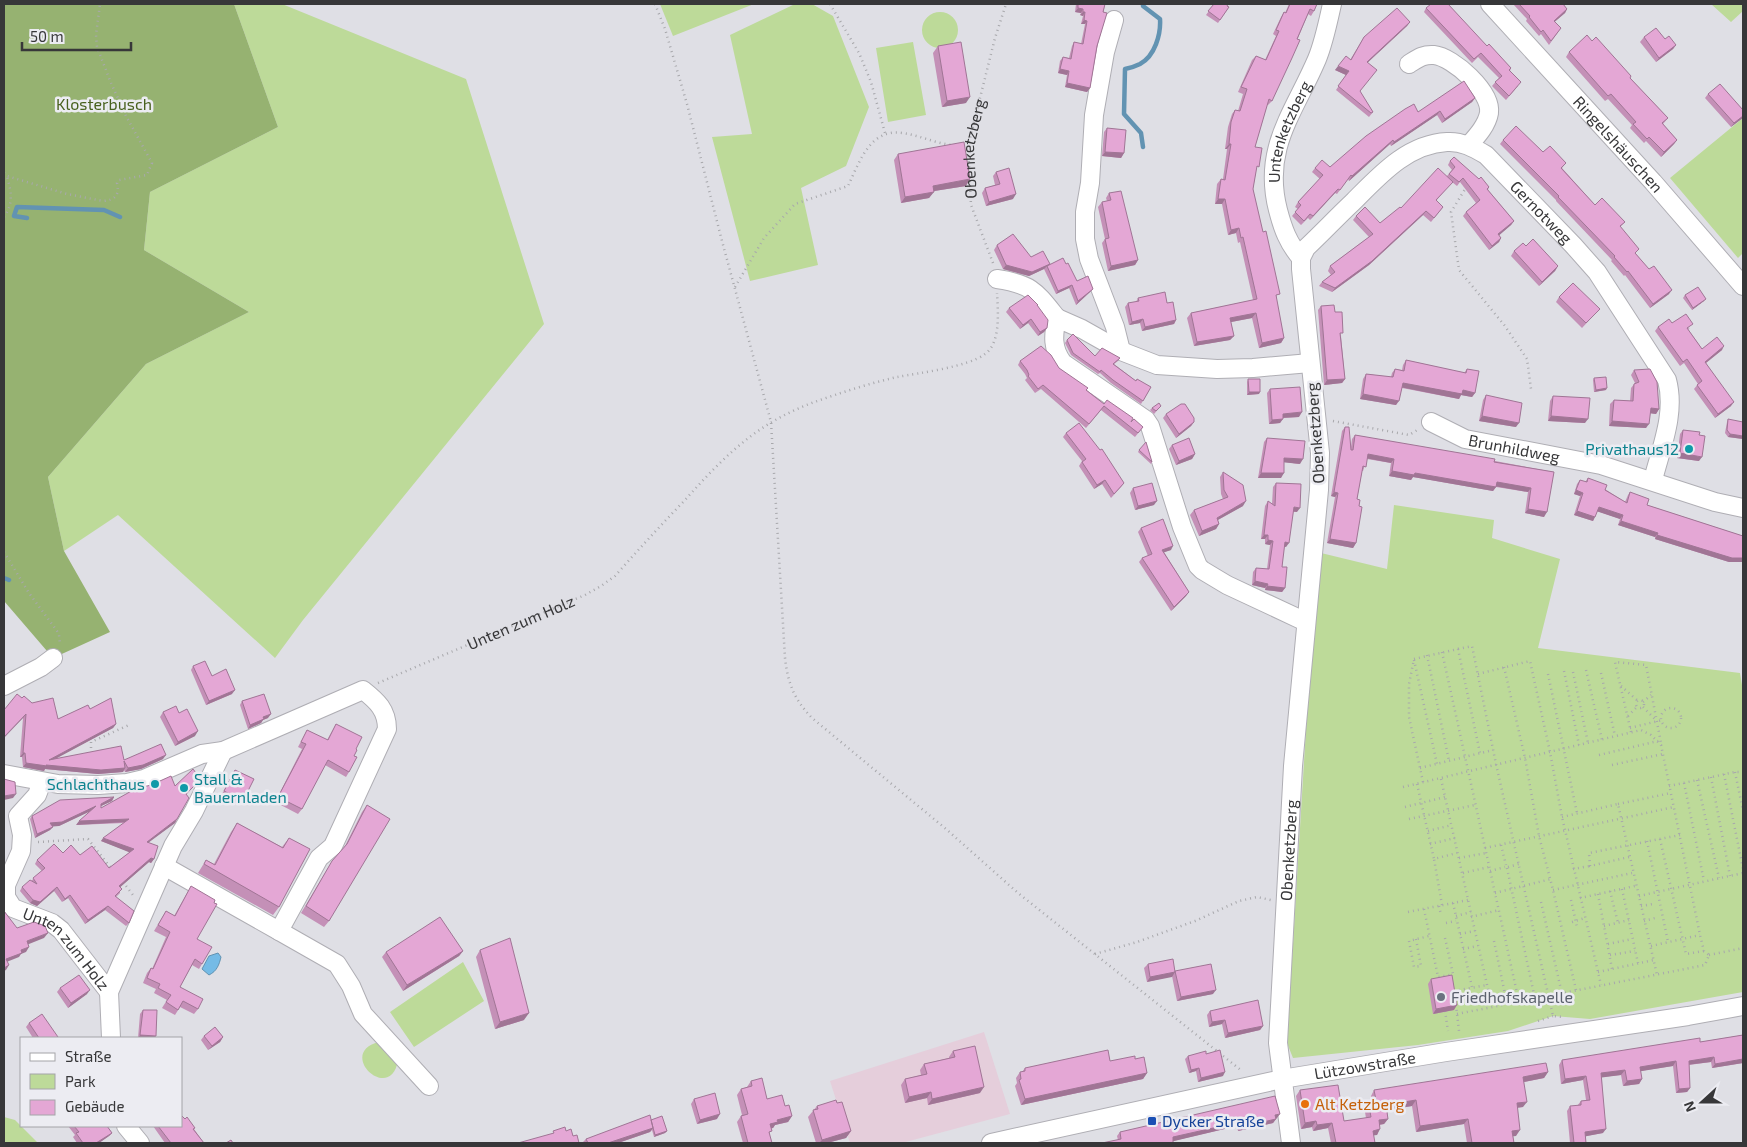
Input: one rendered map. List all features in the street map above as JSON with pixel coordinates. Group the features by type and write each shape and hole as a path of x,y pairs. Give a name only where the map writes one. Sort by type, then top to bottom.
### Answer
{"street":[{"name":"Untenketzberg","path":"1301,258 1285,234 1273,189 1274,166 1284,128 1318,57 1332,4"},
{"name":"Ringelshäuschen","path":"1490,4 1653,182 1743,286"},
{"path":"1114,20 1094,115 1090,183 1085,212 1085,240 1089,259 1115,326 1120,351"},
{"path":"1409,64 1420,56 1434,55 1460,67 1483,93 1490,111 1487,122 1469,145"},
{"name":"Gernotweg","path":"1301,258 1306,248 1381,174 1402,158 1432,144 1448,141 1469,145 1486,155 1597,272 1667,380 1671,394 1669,418 1653,480"},
{"name":"Obenketzberg","path":"1282,1079 1278,1043 1285,903 1294,758 1319,490 1320,454 1301,258"},
{"name":"Obenketzberg","path":"997,279 1015,282 1028,287 1037,293 1057,318 1082,329 1120,351 1157,365 1217,370 1310,363"},
{"path":"1057,318 1054,342 1058,356 1063,363 1146,420 1150,426 1182,527 1202,570 1227,585 1306,622"},
{"name":"Brunhildweg","path":"1431,422 1465,439 1600,465 1653,480 1715,502 1743,508"},
{"path":"4,686 41,667 53,658"},
{"path":"4,774 42,782 98,785 127,783 144,779 202,754 223,751 363,690 379,702 387,722 387,729 333,846 319,858 279,931"},
{"name":"Unten zum Holz","path":"42,782 37,795 18,816 22,851 6,886 5,899 13,908 57,926 109,992 173,846 194,812 223,751"},
{"path":"164,866 337,964 351,986 363,1014 430,1086"},
{"path":"109,992 111,1037"},
{"name":"Lützowstraße","path":"991,1143 1282,1079 1743,1006"},
{"path":"1282,1079 1291,1143"},
{"path":"127,1127 140,1143"}],"path":[{"path":"5,175 66,194 103,201 113,200 116,197 119,180 147,175 152,163 126,116 97,47 96,35 100,4"},
{"path":"655,4 665,29 687,104 771,422 785,658 789,682 799,704 816,722 946,829 1018,893 1243,1071 1251,1085"},
{"path":"830,4 859,54 868,75 885,133"},
{"name":"Obenketzberg","path":"997,279 992,258 971,205 968,146 995,38 1006,4"},
{"path":"735,287 764,238 795,204 848,186 871,142 885,133 902,133 942,144 955,145"},
{"path":"962,146 968,146"},
{"path":"4,217 12,196 5,175"},
{"path":"1471,179 1452,212 1459,270 1505,326 1526,359 1531,389"},
{"name":"Unten zum Holz","path":"363,690 585,595 601,586 615,576 711,472 742,443 771,422 836,394 958,364 982,356 993,345 994,340 997,324 997,279"},
{"path":"1316,418 1409,435 1431,422"},
{"path":"4,552 29,593 59,635 60,644 53,658"},
{"path":"1414,659 1472,646 1496,764 1553,1016 1571,1018"},
{"path":"1458,649 1480,753"},
{"path":"1442,652 1518,1002"},
{"path":"1427,655 1449,761"},
{"path":"1414,659 1437,764"},
{"path":"1414,659 1409,684 1409,717 1423,782"},
{"path":"1477,674 1530,661 1565,831 1601,985"},
{"path":"1631,732 1615,662 1646,665 1700,935 1704,951 1709,955"},
{"path":"1504,667 1525,758 1540,836 1576,990"},
{"path":"1564,670 1579,745"},
{"path":"1586,670 1602,740"},
{"path":"1573,672 1588,743"},
{"path":"1600,673 1615,736"},
{"path":"1548,674 1577,813"},
{"path":"1620,684 1638,701 1643,702"},
{"path":"1651,695 1643,702 1643,707 1657,721"},
{"path":"1628,716 1637,707 1638,701"},
{"path":"1637,707 1643,707"},
{"path":"1668,709 1677,710 1681,715 1680,722 1674,727 1665,725 1662,720 1663,713 1668,709"},
{"path":"1402,787 1602,740 1631,732 1662,720"},
{"path":"90,759 91,742 129,725"},
{"path":"1630,728 1640,728 1661,744"},
{"path":"1598,755 1658,741"},
{"path":"1420,768 1494,750"},
{"path":"1612,765 1663,754"},
{"path":"1735,772 1743,811"},
{"path":"1669,786 1724,774 1743,772"},
{"path":"1724,774 1743,869"},
{"path":"1711,777 1730,876"},
{"path":"1441,778 1492,1007"},
{"path":"1697,780 1718,878"},
{"path":"1684,783 1704,881"},
{"path":"1417,784 1434,859 1441,915"},
{"path":"1562,817 1671,793"},
{"path":"1405,807 1446,797"},
{"path":"1618,804 1632,873 1657,975"},
{"path":"1409,819 1476,806"},
{"path":"1485,848 1674,807"},
{"path":"1428,831 1452,825"},
{"path":"1590,866 1589,854 1680,835"},
{"path":"1430,844 1455,838"},
{"path":"22,843 88,839 117,874"},
{"path":"1660,839 1686,954 1704,951"},
{"path":"1647,841 1668,942"},
{"path":"1501,844 1535,999"},
{"path":"1434,859 1458,853"},
{"path":"1459,858 1486,853"},
{"path":"1574,869 1629,857"},
{"path":"1490,871 1519,864"},
{"path":"1463,873 1490,867"},
{"path":"1553,890 1632,873"},
{"path":"1639,896 1743,873"},
{"path":"1495,893 1551,879"},
{"path":"123,882 145,910"},
{"path":"1580,898 1635,886"},
{"path":"1622,889 1638,963"},
{"path":"1610,891 1618,923"},
{"path":"1598,894 1612,968"},
{"path":"1095,954 1146,939 1195,921 1239,901 1257,897 1285,903"},
{"path":"1408,912 1468,900"},
{"path":"1571,900 1574,921 1577,927"},
{"path":"1541,902 1562,994"},
{"path":"1453,903 1472,987"},
{"path":"1641,906 1653,904"},
{"path":"1424,909 1438,982"},
{"path":"1472,916 1499,910"},
{"path":"1456,916 1471,912"},
{"path":"1574,921 1585,918"},
{"path":"1644,921 1655,918"},
{"path":"1604,926 1629,920"},
{"path":"1446,923 1457,921"},
{"path":"1460,934 1474,931"},
{"path":"1650,946 1700,935"},
{"path":"1416,939 1421,966 1414,967 1409,941 1416,939 1429,936"},
{"path":"1445,938 1453,974 1450,975 1459,1030"},
{"path":"1608,944 1632,939"},
{"path":"1494,941 1507,1004"},
{"path":"1463,949 1478,946"},
{"path":"1709,955 1743,948"},
{"path":"1610,955 1635,950"},
{"path":"1457,1014 1705,965 1709,955"},
{"path":"1598,972 1654,960"},
{"path":"1438,977 1450,975"},
{"path":"1454,991 1487,985"},
{"path":"1445,1011 1448,1031"}],"shaded area":[{"path":"984,1032 1010,1114 902,1143 850,1143 830,1081"}],"green space":[{"name":"Klosterbusch","path":"4,4 234,4 278,127 150,192 144,250 249,312 146,364 48,477 64,551 110,632 53,658 4,601"},
{"path":"234,4 282,4 466,79 544,324 303,620 275,658 118,515 64,551 48,477 146,364 249,312 144,250 150,192 278,127"},
{"path":"660,4 754,4 673,36"},
{"path":"795,4 812,4 833,16 869,107 846,166 801,188 818,265 750,281 712,137 752,134 730,35"},
{"path":"1711,4 1743,4 1743,11 1731,22"},
{"path":"940,12 952,18 958,30 952,42 940,48 928,42 922,30 928,18"},
{"path":"913,42 926,115 888,122 876,48"},
{"path":"1743,118 1743,253 1738,258 1670,178"},
{"path":"1394,505 1494,520 1492,538 1560,559 1538,648 1740,673 1743,691 1743,992 1590,1019 1553,1016 1508,1031 1418,1045 1293,1058 1287,1043 1312,630 1321,553 1387,569"},
{"path":"463,962 484,1001 414,1047 390,1012"},
{"path":"379,1042 398,1060 393,1073 386,1078 377,1077 369,1072 362,1056 367,1048"},
{"path":"4,1117 15,1120 38,1143 4,1143"}],"water":[{"path":"218,953 221,957 216,970 209,975 202,969 209,956"}],"building":[{"path":"1078,4 1105,4 1103,12 1107,13 1097,46 1090,88 1067,83 1069,71 1060,69 1063,57 1071,59 1074,42 1083,44 1087,21 1084,20 1085,12 1083,12 1083,9 1078,8"},
{"path":"1214,4 1228,4 1227,6 1229,7 1220,20 1208,11"},
{"path":"1290,4 1317,4 1314,11 1310,9 1297,39 1300,40 1292,58 1272,101 1269,99 1255,147 1262,148 1253,189 1263,232 1266,231 1280,294 1276,295 1284,338 1262,343 1256,313 1230,318 1234,336 1197,342 1191,313 1257,299 1243,237 1241,238 1239,228 1231,230 1225,199 1218,199 1221,179 1225,180 1231,144 1229,144 1231,122 1235,110 1240,111 1247,89 1241,87 1256,56 1266,60 1279,31 1276,30"},
{"path":"1431,4 1448,4 1487,46 1489,44 1511,68 1509,70 1521,82 1509,96 1495,82 1502,76 1481,53 1474,59 1426,8"},
{"path":"1519,4 1563,4 1567,9 1554,21 1561,28 1551,41 1543,30 1541,32"},
{"path":"1397,8 1410,22 1367,62 1377,70 1360,91 1373,112 1371,113 1338,86 1349,71 1338,66 1346,56 1351,60 1364,37"},
{"path":"1656,28 1665,39 1669,36 1676,45 1659,58 1644,37"},
{"path":"1587,35 1592,41 1596,37 1631,76 1630,78 1668,118 1662,123 1677,140 1664,152 1649,137 1647,139 1633,124 1636,122 1611,94 1608,96 1569,52"},
{"path":"961,42 970,97 947,101 938,46"},
{"path":"1464,81 1475,98 1445,119 1440,111 1394,142 1393,140 1351,175 1340,190 1338,189 1313,216 1310,214 1304,221 1295,212 1301,205 1298,202 1323,175 1315,168 1322,160 1330,167 1366,136 1405,109 1414,104 1418,112"},
{"path":"1720,84 1743,110 1743,116 1734,123 1708,94"},
{"path":"1516,126 1543,152 1550,146 1566,163 1561,168 1595,205 1602,198 1625,222 1620,226 1639,249 1635,253 1649,269 1654,266 1672,290 1653,304 1615,256 1503,140"},
{"path":"1107,128 1126,130 1124,153 1105,152"},
{"path":"964,142 970,179 933,186 934,192 905,197 898,154"},
{"path":"1454,157 1479,179 1481,177 1489,187 1487,189 1514,221 1498,234 1501,238 1492,246 1466,212 1480,200 1463,178 1459,182 1449,174 1455,167 1450,161"},
{"path":"1009,168 1016,194 989,202 985,188 1000,184 996,172"},
{"path":"1438,168 1453,182 1436,200 1443,207 1434,218 1426,211 1372,261 1335,288 1322,282 1335,272 1330,266 1373,234 1356,216 1365,207 1380,223 1401,208"},
{"path":"1121,191 1138,260 1111,266 1105,239 1109,238 1102,202 1111,200 1109,193"},
{"path":"1013,234 1031,257 1043,251 1050,264 1032,272 1006,265 997,245"},
{"path":"1533,239 1558,266 1542,282 1514,251 1523,243 1526,246"},
{"path":"1063,258 1066,264 1068,263 1077,281 1088,276 1093,289 1078,301 1072,285 1058,291 1047,266"},
{"path":"1573,283 1600,309 1586,323 1559,297"},
{"path":"1698,287 1706,299 1693,308 1685,295"},
{"path":"1165,292 1167,303 1173,302 1176,320 1145,327 1143,319 1132,322 1128,303 1139,301 1138,298"},
{"path":"1028,295 1038,305 1048,320 1047,328 1040,332 1031,319 1023,325 1009,308"},
{"path":"1334,305 1335,312 1342,312 1343,333 1340,333 1345,379 1327,380 1321,306"},
{"path":"1686,314 1693,324 1687,328 1702,349 1717,337 1724,346 1705,362 1734,402 1718,414 1697,385 1702,381 1687,359 1683,362 1658,327 1669,319 1672,323"},
{"path":"1073,334 1095,356 1102,348 1120,358 1113,364 1136,381 1137,379 1151,387 1143,401 1101,370 1100,372 1073,353 1067,340"},
{"path":"1041,346 1051,355 1059,368 1088,388 1086,390 1104,404 1107,400 1133,418 1131,422 1134,419 1143,427 1138,433 1104,406 1089,424 1043,385 1038,389 1020,361"},
{"path":"1406,360 1466,373 1467,369 1479,371 1475,393 1463,390 1462,394 1403,383 1399,401 1363,394 1366,374 1393,377 1395,369 1404,371"},
{"path":"1650,369 1657,382 1659,409 1651,408 1649,424 1612,421 1614,400 1633,401 1634,384 1639,382 1634,370"},
{"path":"1606,377 1607,388 1596,390 1594,378"},
{"path":"1248,379 1260,379 1260,392 1249,392"},
{"path":"1300,387 1302,412 1283,414 1283,419 1272,420 1270,389"},
{"path":"1486,395 1522,403 1519,423 1482,416"},
{"path":"1553,396 1590,398 1588,419 1551,416"},
{"path":"1159,403 1161,406 1156,411 1152,408"},
{"path":"1181,404 1185,404 1194,418 1194,422 1179,434 1166,414"},
{"path":"1728,419 1743,422 1743,436 1730,434 1727,430"},
{"path":"1079,423 1100,450 1102,449 1124,483 1114,494 1105,480 1097,485 1082,462 1086,459 1066,433"},
{"path":"1345,427 1349,427 1351,450 1353,450 1355,435 1495,459 1494,462 1554,472 1547,512 1528,509 1531,488 1497,482 1496,487 1415,473 1414,475 1392,471 1394,459 1368,454 1366,467 1363,466 1357,499 1360,500 1359,506 1362,507 1356,543 1330,539 1338,493 1334,492"},
{"name":"Privathaus12","path":"1683,430 1700,432 1699,435 1705,436 1702,457 1680,453"},
{"path":"1189,438 1195,454 1179,461 1172,445"},
{"path":"1267,438 1305,441 1303,459 1284,458 1284,473 1261,473"},
{"path":"1146,442 1152,462 1139,450"},
{"path":"1223,472 1243,485 1246,501 1217,518 1219,524 1202,531 1194,510 1228,497 1224,490"},
{"path":"1588,478 1607,485 1605,490 1627,503 1630,492 1649,499 1647,505 1743,536 1743,558 1732,558 1657,535 1658,533 1621,521 1623,515 1599,507 1595,517 1577,511 1583,493 1576,490 1580,480 1587,482"},
{"path":"1152,483 1157,501 1138,506 1133,488"},
{"path":"1276,483 1301,484 1300,508 1294,507 1289,543 1285,542 1282,567 1287,567 1285,588 1267,586 1268,584 1255,581 1256,568 1269,569 1273,541 1268,540 1268,535 1264,535 1268,501 1275,506"},
{"path":"1163,519 1173,546 1162,550 1189,592 1174,607 1142,558 1152,554 1141,528"},
{"path":"205,661 212,676 226,669 235,690 209,701 193,666"},
{"path":"17,694 22,698 24,696 32,703 53,698 58,719 88,705 90,709 111,698 116,724 49,760 121,746 124,760 161,744 166,755 143,765 128,768 124,761 125,768 101,770 26,763 25,753 23,753 26,714 4,737 4,710"},
{"path":"264,694 271,714 250,725 242,701"},
{"path":"176,706 179,713 187,709 198,731 178,742 163,712"},
{"path":"336,724 362,737 354,756 357,757 349,772 328,760 302,809 278,797 306,744 301,742 307,730 328,740"},
{"path":"193,769 199,777 196,784 186,794 189,798 177,819 147,842 158,846 154,859 151,858 119,886 122,889 115,896 134,911 129,923 108,906 88,920 70,895 65,899 57,887 40,902 33,900 22,887 30,880 37,884 33,878 45,868 37,860 54,844 63,853 71,845 80,855 92,846 109,868 134,849 103,838 129,819 79,821 96,806 62,822 50,823 53,827 37,834 32,816 60,800 114,797 101,804 101,808 135,789 151,785 171,776 175,786"},
{"path":"235,770 254,779 243,801 224,791"},
{"path":"4,779 15,782 16,794 4,796"},
{"path":"367,805 390,819 329,921 306,906 332,861 347,844"},
{"path":"237,823 283,848 289,838 310,849 279,907 204,864 206,860 215,865"},
{"path":"191,886 215,900 214,903 217,904 197,939 212,947 202,964 195,959 180,987 203,999 198,1009 183,1001 178,1010 166,1002 171,995 158,988 160,984 147,978 170,932 158,925 166,911 175,916"},
{"path":"4,911 17,928 34,922 45,926 48,933 27,941 29,947 21,950 22,953 6,959 9,965 4,968"},
{"path":"440,917 463,951 407,985 386,952"},
{"path":"510,938 529,1013 500,1022 480,950"},
{"path":"1173,959 1175,972 1150,977 1148,964"},
{"path":"1211,964 1216,990 1181,997 1175,971"},
{"path":"79,975 90,990 71,1003 60,988"},
{"name":"Friedhofskapelle","path":"1452,975 1457,1005 1436,1009 1431,979"},
{"path":"1258,1000 1263,1026 1228,1033 1225,1020 1212,1022 1210,1011"},
{"path":"143,1010 157,1010 156,1036 140,1035"},
{"path":"42,1014 58,1037 38,1037 29,1023"},
{"path":"215,1027 223,1037 212,1046 204,1036"},
{"path":"1743,1035 1743,1059 1715,1064 1714,1057 1689,1061 1690,1088 1679,1089 1676,1061 1640,1067 1642,1079 1627,1081 1625,1070 1601,1073 1606,1129 1585,1132 1586,1143 1574,1143 1570,1106 1581,1105 1581,1101 1590,1100 1586,1076 1565,1079 1562,1060 1700,1038 1700,1042"},
{"path":"975,1046 984,1087 932,1099 931,1092 909,1097 905,1079 927,1074 924,1064 955,1057 953,1051"},
{"path":"1108,1050 1110,1061 1135,1056 1135,1059 1144,1057 1147,1073 1025,1099 1019,1080 1021,1079 1020,1072 1025,1071 1025,1068"},
{"path":"1220,1050 1225,1072 1201,1078 1199,1068 1191,1070 1188,1056 1206,1051 1206,1054"},
{"path":"1546,1063 1548,1072 1523,1077 1527,1102 1517,1103 1520,1130 1512,1131 1514,1143 1472,1143 1468,1119 1420,1126 1416,1100 1386,1105 1388,1119 1379,1120 1380,1129 1373,1131 1375,1143 1336,1143 1332,1123 1317,1125 1316,1121 1305,1123 1300,1090 1338,1085 1344,1121 1371,1117 1369,1106 1377,1105 1374,1090"},
{"path":"762,1078 767,1099 782,1095 785,1106 789,1105 792,1116 770,1124 772,1131 769,1132 772,1143 748,1143 741,1116 748,1114 741,1089 752,1086 751,1081"},
{"path":"715,1093 720,1114 700,1120 694,1099"},
{"path":"1275,1096 1280,1114 1275,1115 1276,1119 1241,1127 1240,1122 1173,1137 1173,1143 1102,1143 1121,1139 1120,1132"},
{"path":"836,1100 837,1103 842,1102 851,1131 822,1140 813,1110 818,1109 817,1106"},
{"path":"650,1115 653,1128 608,1143 588,1143 586,1139"},
{"path":"182,1116 185,1119 187,1117 195,1128 193,1129 204,1143 171,1143 159,1127 182,1127"},
{"path":"662,1116 667,1131 655,1135 651,1120"},
{"path":"75,1127 108,1127 112,1133 96,1143 83,1143 76,1133 79,1132"},
{"path":"565,1127 566,1131 571,1129 573,1136 577,1135 579,1143 518,1143 554,1133 553,1131"}],"waterway":[{"path":"1143,4 1160,19 1159,31 1156,44 1150,56 1140,64 1125,69 1124,114 1141,133 1143,147"},
{"path":"27,218 14,216 17,207 104,210 120,217"},
{"path":"4,578 9,580"}],"place":[{"name":"Privathaus12","path":"1689,449"},
{"name":"Schlachthaus","path":"155,784"},
{"name":"Stall & Bauernladen","path":"184,788"},
{"name":"Friedhofskapelle","path":"1441,997"},
{"name":"Alt Ketzberg","path":"1305,1104"},
{"name":"Dycker Straße","path":"1152,1121"}]}
